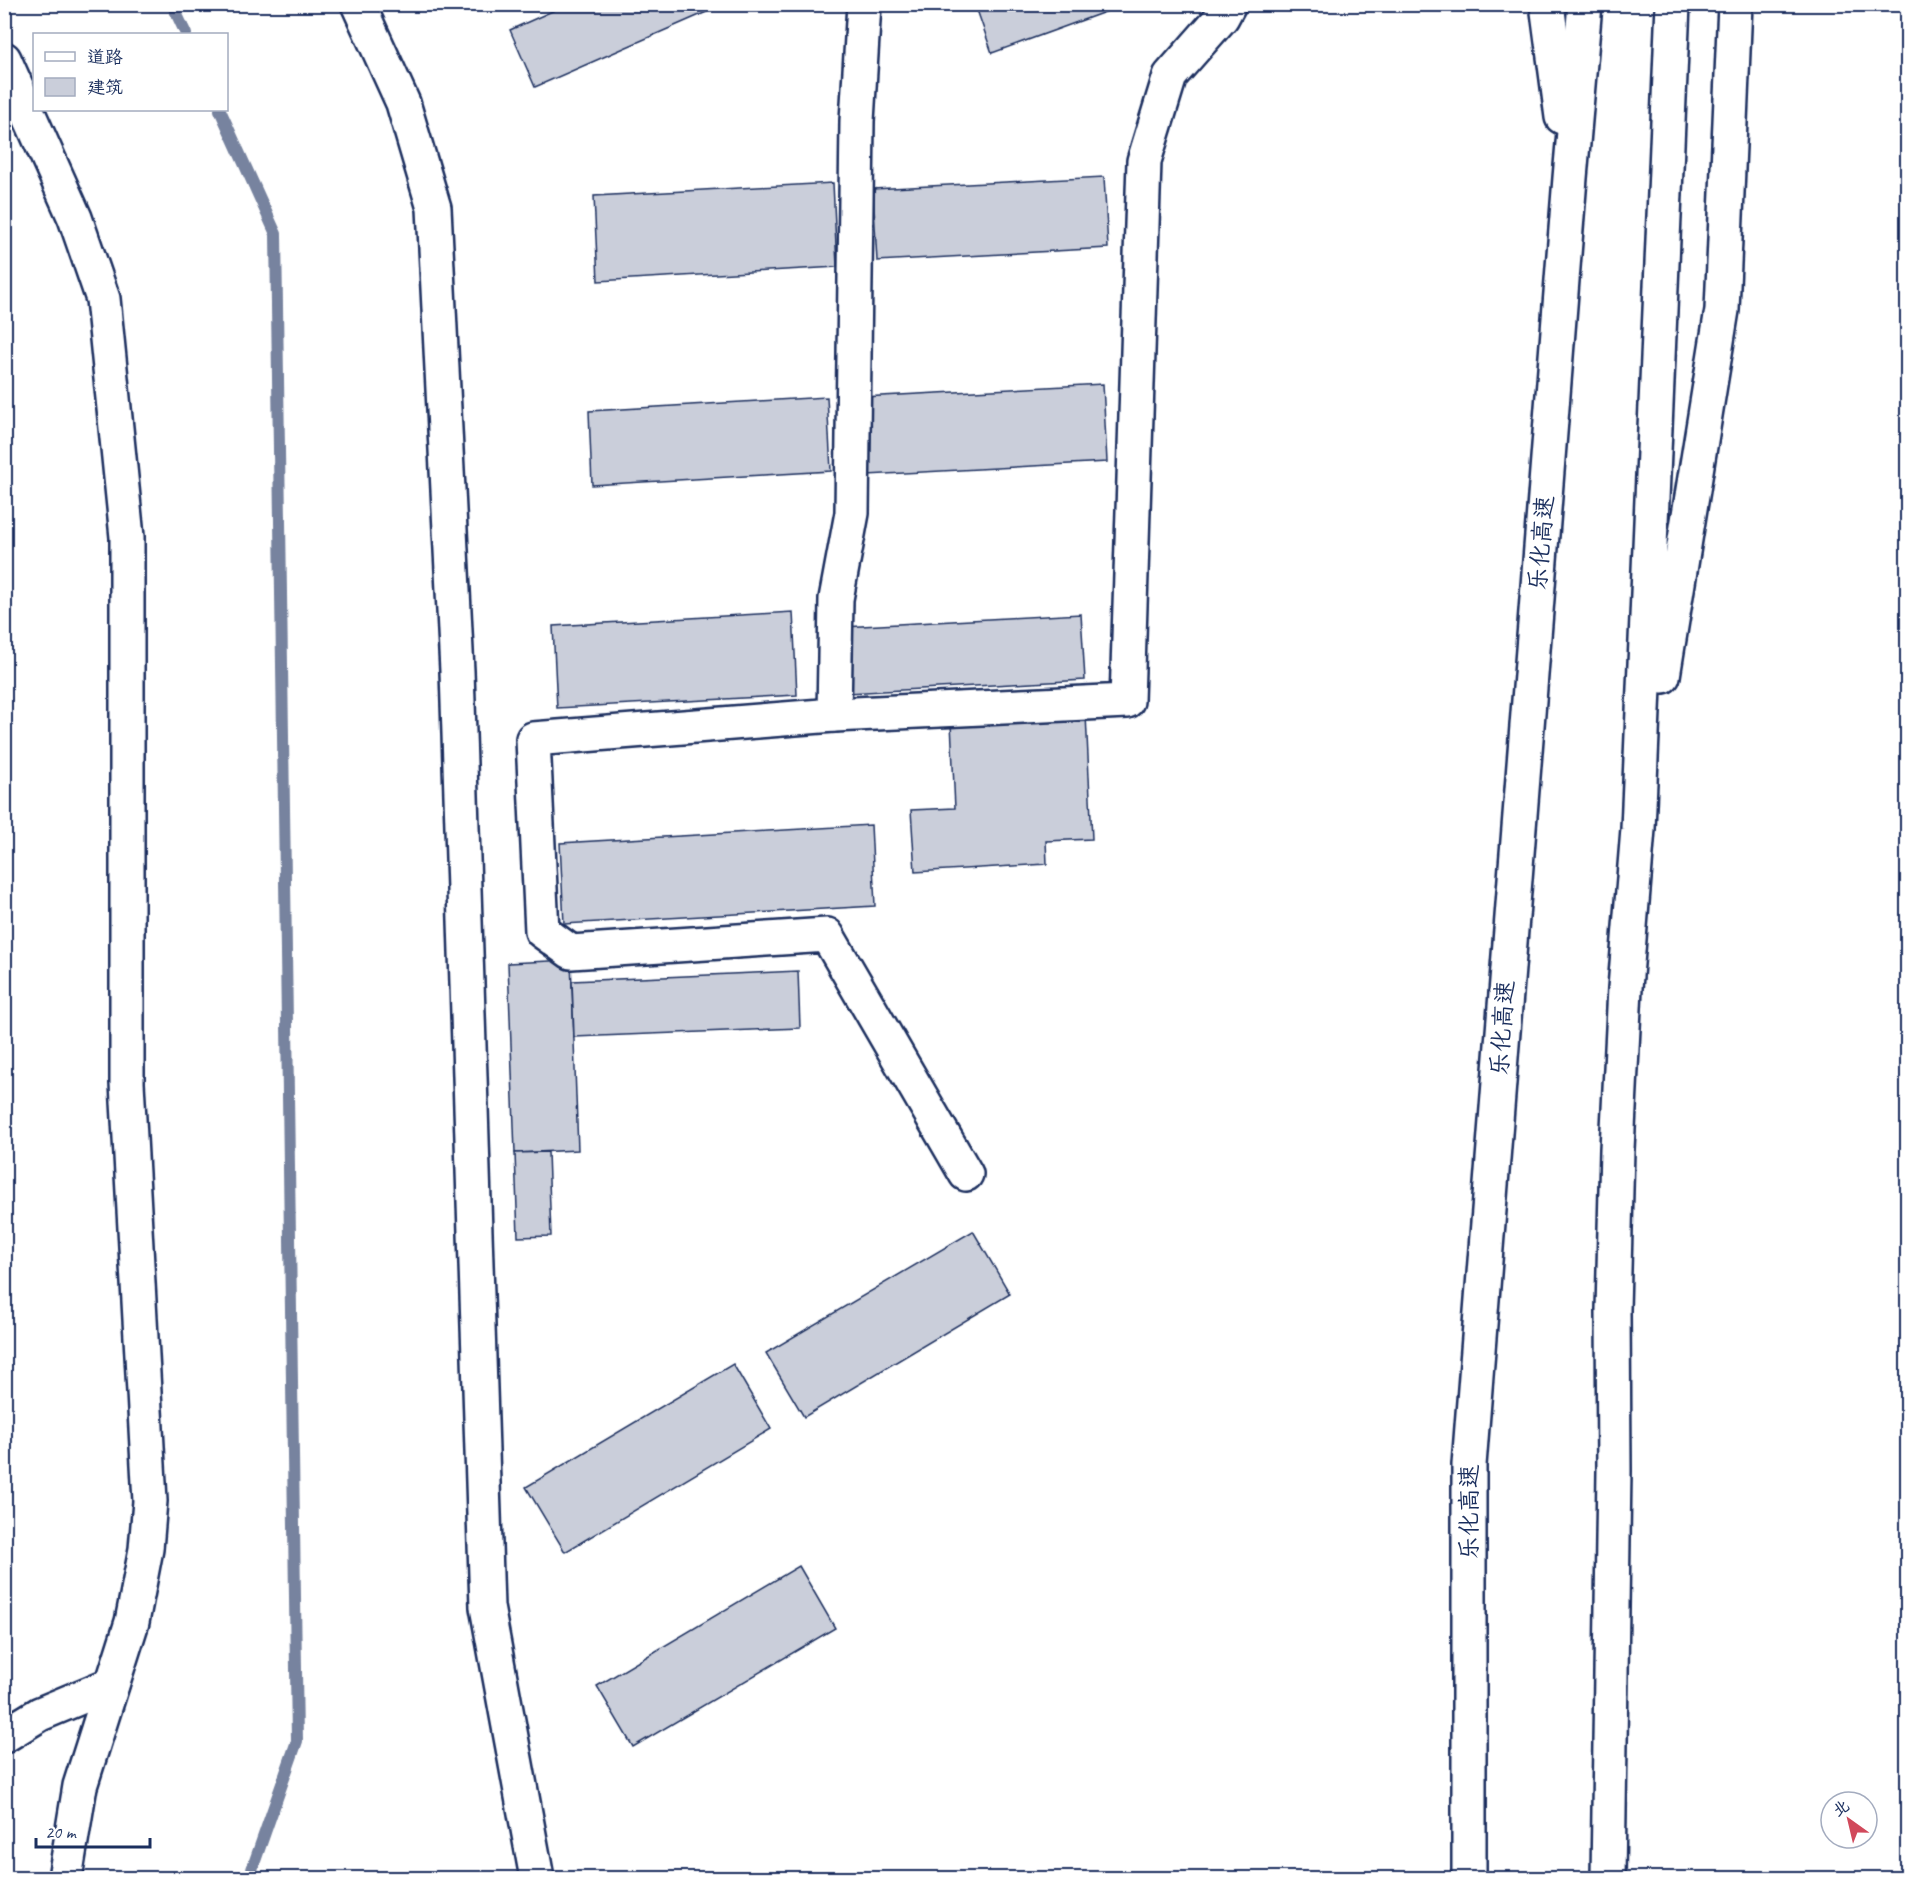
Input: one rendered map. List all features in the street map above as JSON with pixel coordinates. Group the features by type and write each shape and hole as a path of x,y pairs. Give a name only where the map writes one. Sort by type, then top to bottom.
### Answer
{"main road":[{"path":"358,4 403,103 434,208 457,671 487,1607 537,1878"},
{"path":"834,715 836,599 852,513 857,121 864,4"},
{"path":"966,1174 826,935 572,952 542,931 533,738 834,715 1127,701 1144,161 1170,76 1222,17 1229,4"},
{"path":"1547,4 1570,178"},
{"path":"1570,178 1585,4"},
{"path":"1608,1877 1614,1471 1613,1310 1617,1149 1625,988 1638,829 1673,4"},
{"path":"1638,829 1722,310 1735,4"},
{"path":"4,59 75,218 103,299 128,537 127,1083 150,1501 146,1549 132,1622 80,1786 65,1878"},
{"name":"乐化高速","path":"1469,1878 1469,1465 1570,178"},
{"path":"4,1736 40,1714 112,1684"}],"building":[{"path":"568,4 725,4 535,87 510,30"},
{"path":"975,4 1127,4 992,53"},
{"path":"1104,177 1108,248 877,261 873,189"},
{"path":"833,183 837,267 598,281 594,196"},
{"path":"1103,384 1107,462 867,475 863,397"},
{"path":"827,397 831,471 592,485 589,411"},
{"path":"793,612 797,695 557,708 553,626"},
{"path":"1081,614 1085,680 847,693 844,627"},
{"path":"1086,715 1092,839 1046,841 1047,864 915,872 911,810 955,808 951,723"},
{"path":"871,825 875,906 564,924 560,843"},
{"path":"571,960 578,1150 515,1153 508,963"},
{"path":"798,971 800,1028 574,1037 572,981"},
{"path":"548,1152 551,1236 518,1237 515,1153"},
{"path":"973,1231 1010,1294 804,1417 766,1353"},
{"path":"733,1364 771,1429 565,1552 526,1487"},
{"path":"799,1566 835,1628 633,1747 597,1686"}],"waterway":[{"path":"172,4 186,33"},
{"path":"220,111 276,234 297,1741 249,1878"}]}
